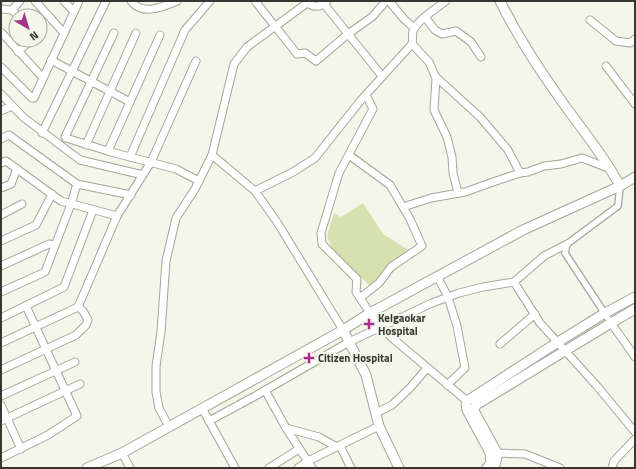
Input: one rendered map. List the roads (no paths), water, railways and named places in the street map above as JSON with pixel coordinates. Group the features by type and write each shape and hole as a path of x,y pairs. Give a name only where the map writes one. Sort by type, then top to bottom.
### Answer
{"street":[{"path":"7,10 20,1"},
{"path":"35,1 64,33"},
{"path":"64,1 74,12"},
{"path":"1,67 32,98 34,98 79,1"},
{"path":"42,133 106,1"},
{"path":"131,1 134,5 142,9 154,9 177,1"},
{"path":"130,157 185,30 210,1"},
{"path":"255,1 297,54 305,53 316,61 348,34 372,17 386,1"},
{"path":"389,1 404,19 414,28"},
{"path":"255,191 293,172 315,158 382,76 412,44 414,28 425,17 446,1"},
{"path":"209,421 349,342 382,326 448,297 483,287 514,282 544,256 567,244 618,206 620,186 612,169 555,92 508,17 500,1"},
{"path":"169,427 160,408 156,392 156,372 164,301 166,261 176,218 199,182 212,155 234,64 247,46 306,2 315,7 326,3 348,34 382,76"},
{"path":"425,17 436,30 442,34 456,31 471,42 480,57"},
{"path":"590,20 616,41 633,43"},
{"path":"1,32 43,78"},
{"path":"114,33 65,137 86,145 176,169 199,182"},
{"path":"86,145 136,33"},
{"path":"108,151 160,35"},
{"path":"412,44 429,62 436,77 480,117 508,150 520,173"},
{"path":"18,52 22,48"},
{"path":"51,60 130,102"},
{"path":"1,343 78,307 117,216 151,162 196,61"},
{"path":"606,66 635,104"},
{"path":"436,77 434,110 447,137 452,157 452,174 458,193"},
{"path":"1,94 42,133 80,160 143,175"},
{"path":"366,95 373,109 339,173 321,232 322,244 357,280 356,292 370,313 391,336 467,402"},
{"path":"1,111 12,106"},
{"path":"1,139 9,135 77,184 131,195"},
{"path":"212,155 255,191 277,222 342,330 366,375 379,426 399,468"},
{"path":"349,155 390,185 403,207 422,246 391,267 379,283 360,298"},
{"path":"403,207 431,198 465,192 544,166 561,164 582,158 612,169"},
{"path":"1,163 6,161 61,201 117,216"},
{"path":"1,188 11,184 18,169"},
{"path":"88,468 122,453 370,313 523,230 635,178"},
{"path":"1,292 45,272 77,184"},
{"path":"1,242 36,225 52,194"},
{"path":"1,214 22,204"},
{"path":"1,318 64,287 93,210"},
{"path":"1,266 49,244 55,245"},
{"path":"567,244 564,253 635,357"},
{"path":"437,276 448,297 457,326 465,368 447,385"},
{"path":"514,282 540,323 566,350 635,432"},
{"path":"467,402 558,342 635,297"},
{"path":"1,458 48,435 77,416 26,306"},
{"path":"1,370 76,335 86,325 88,320 83,311 78,307"},
{"path":"493,467 497,453 474,411 475,407 566,350 635,310"},
{"path":"500,344 535,314"},
{"path":"1,396 75,362"},
{"path":"376,413 392,405 410,388 427,368"},
{"path":"4,419 80,384"},
{"path":"265,390 286,428 310,465"},
{"path":"467,402 467,410 490,453 493,467"},
{"path":"1,405 4,419 20,449"},
{"path":"202,408 235,468"},
{"path":"298,468 310,465 338,447 379,426"},
{"path":"286,428 319,437 338,447 351,468"},
{"path":"612,468 614,461 635,439"},
{"path":"269,468 300,449"},
{"path":"122,453 130,468"},
{"path":"497,453 525,454 560,468"}],"place":[{"name":"Kelgaokar Hospital","path":"369,324"},
{"name":"Citizen Hospital","path":"309,358"}]}
